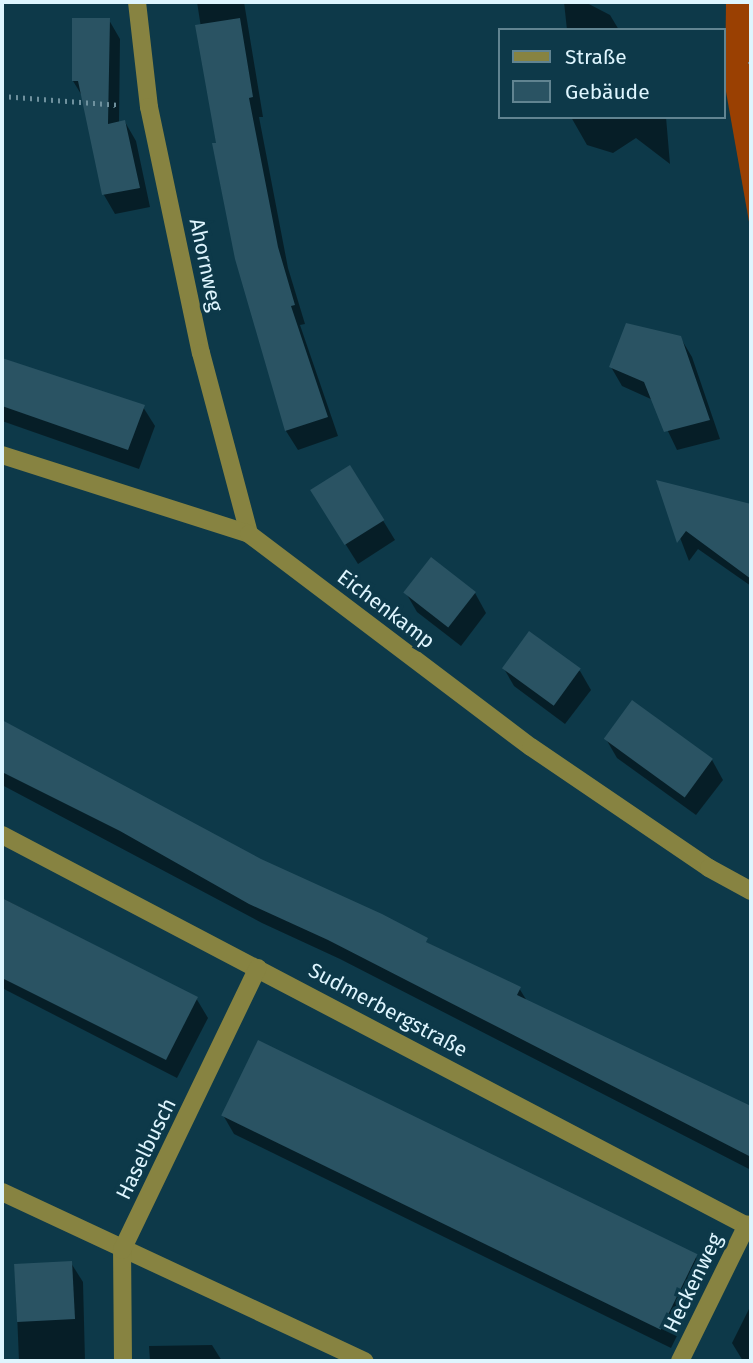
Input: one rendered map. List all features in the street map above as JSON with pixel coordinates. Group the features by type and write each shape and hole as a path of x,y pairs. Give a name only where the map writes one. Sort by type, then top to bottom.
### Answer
{"street":[{"name":"Ahornweg","path":"136,2 149,107 201,353 249,534"},
{"name":"Eichenkamp","path":"2,455 249,534 531,747 709,868 751,891"},
{"name":"Sudmerbergstraße","path":"2,835 749,1226"},
{"name":"Haselbusch","path":"123,1361 122,1250 258,968"},
{"path":"2,1192 365,1361"},
{"name":"Heckenweg","path":"680,1361 749,1226"}],"path":[{"path":"2,96 149,107"}],"shaded area":[{"path":"726,2 751,2 751,233 725,86"}],"building":[{"path":"72,18 110,18 108,124 125,120 140,188 102,195 78,81 72,81"},
{"path":"240,18 253,97 249,98 278,247 295,305 291,306 328,417 285,431 235,259 212,143 216,143 195,25"},
{"path":"626,323 681,336 710,420 664,432 644,382 609,367"},
{"path":"2,358 145,405 128,450 2,406"},
{"path":"350,465 384,520 345,545 310,490"},
{"path":"656,480 751,504 751,579 686,531 677,543"},
{"path":"431,557 476,592 448,628 403,592"},
{"path":"529,631 581,669 554,706 502,668"},
{"path":"632,700 713,759 685,798 604,739"},
{"path":"2,720 261,859 382,914 428,938 426,942 521,987 517,995 751,1106 751,1157 328,940 249,904 120,831 2,772"},
{"path":"2,898 198,997 166,1060 2,978"},
{"path":"258,1040 698,1254 661,1330 221,1115"},
{"path":"72,1261 75,1319 17,1322 14,1264"}]}
